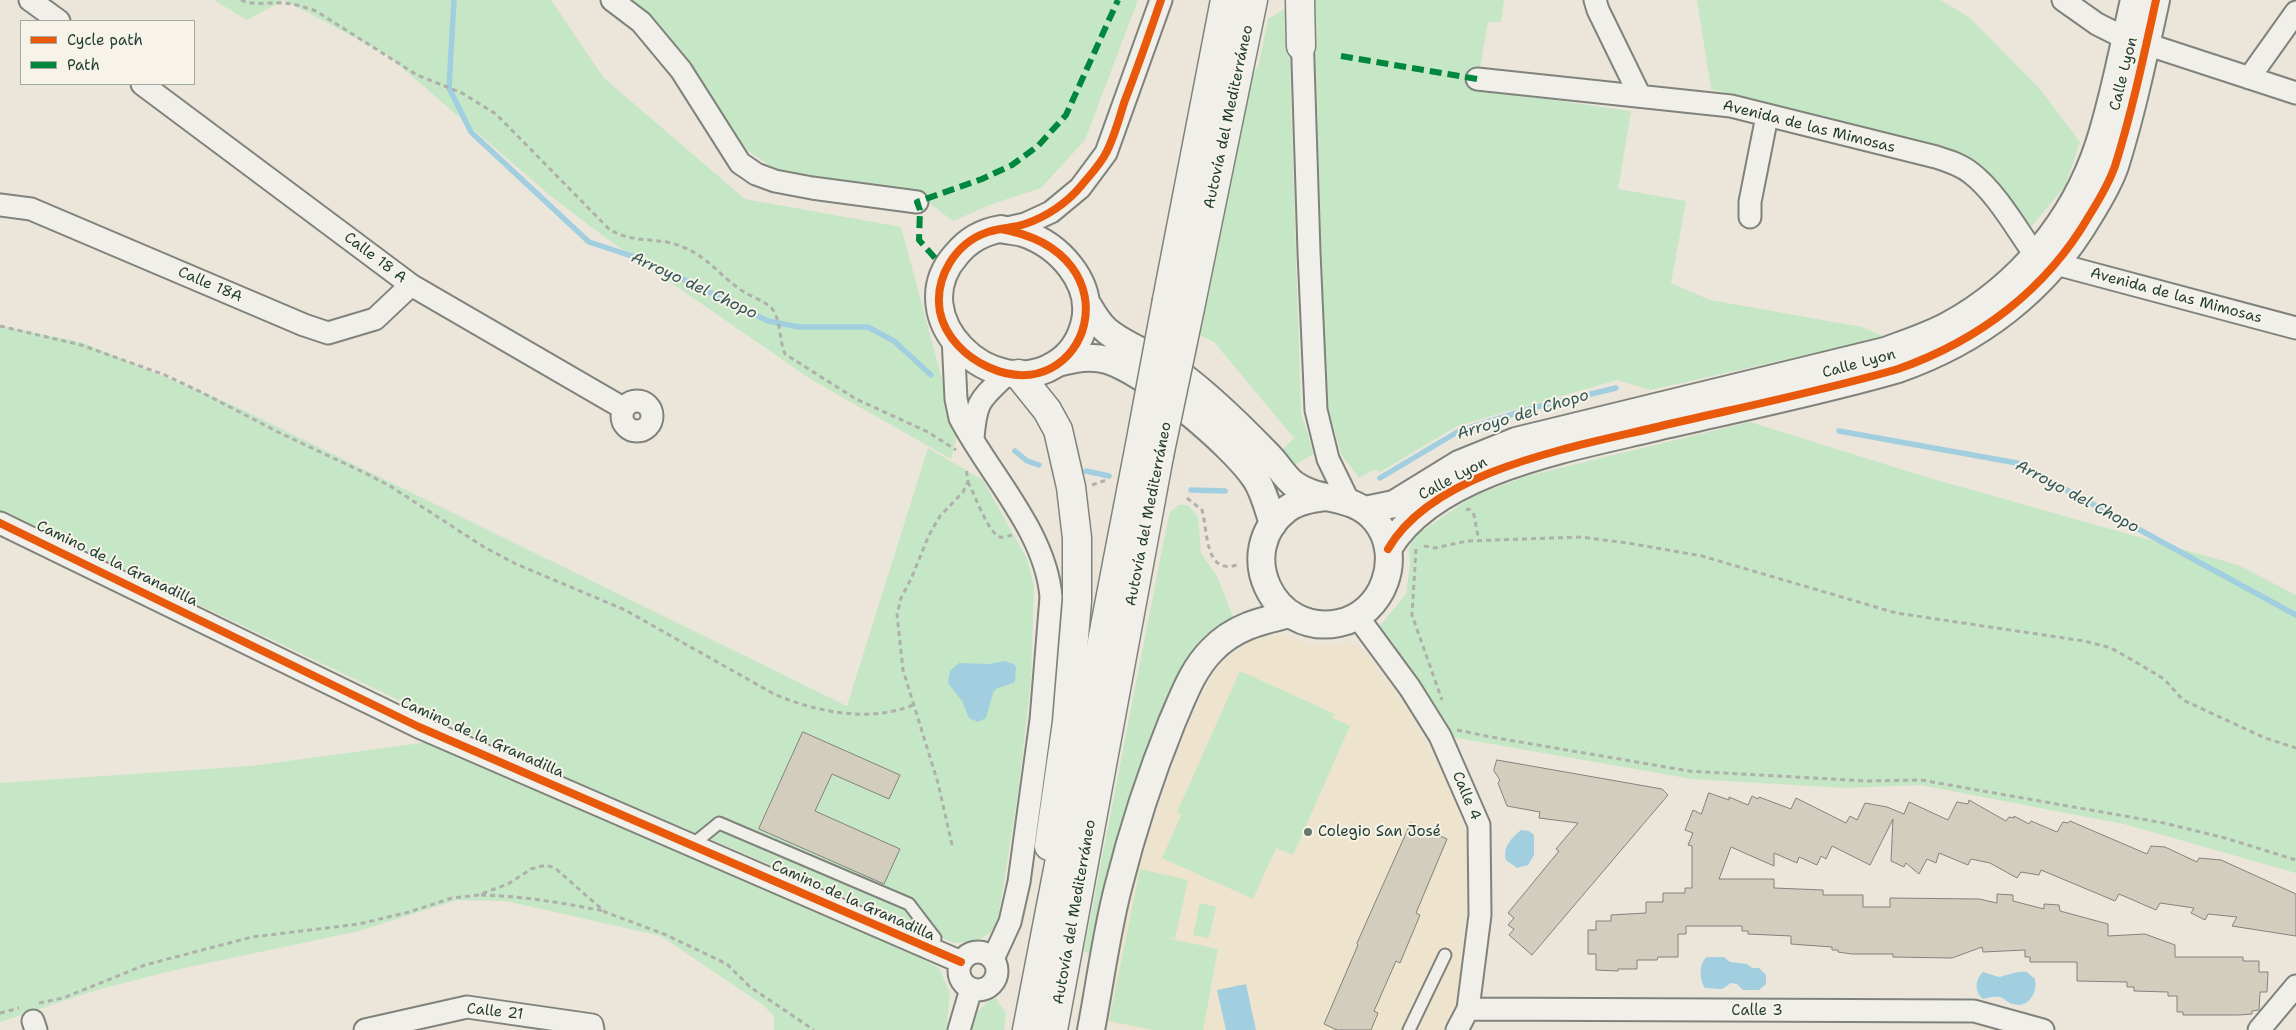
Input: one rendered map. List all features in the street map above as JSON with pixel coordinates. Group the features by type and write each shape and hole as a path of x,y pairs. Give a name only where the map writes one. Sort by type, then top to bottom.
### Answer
{"highway":[{"name":"Autovía del Mediterráneo","path":"1179,304 1225,0"},
{"name":"Autovía del Mediterráneo","path":"1027,1030 1179,304 1253,0"},
{"path":"1300,0 1301,46"},
{"path":"1013,374 1047,410 1058,430 1073,504 1077,538 1077,601 1067,722 1054,823 1016,1030"},
{"name":"Autovía del Mediterráneo","path":"1053,1030 1149,453"}],"street":[{"path":"30,0 57,20"},
{"path":"612,0 641,22 681,70 740,163 756,174 775,181 812,188 917,202"},
{"path":"1162,0 1106,153 1080,188 1051,212 1025,224 990,231 969,241 951,260 944,272 940,283 939,306 945,328 959,347 977,361 1013,374 1036,374 1058,363 1084,357 1106,360 1129,370 1195,418 1248,469 1261,489 1273,524"},
{"path":"1304,0 1301,46 1316,410 1328,459 1346,502"},
{"path":"1595,0 1598,10 1640,96"},
{"path":"2063,0 2096,24 2136,41 2296,93"},
{"name":"Calle Lyon","path":"2134,0 2136,41"},
{"name":"Calle Lyon","path":"1388,549 1397,533 1422,510 1481,477 1504,468 1572,448 1869,378 1930,358 1960,343 1989,324 2035,286 2063,218 2087,176 2136,41 2156,0"},
{"path":"2249,78 2296,12"},
{"name":"Avenida de las Mimosas","path":"1477,79 1731,106 1956,163 1972,173 1987,188 2046,260 2296,328"},
{"name":"Calle 18 A","path":"143,85 411,285 438,303 623,408"},
{"path":"1750,217 1750,202 1767,116"},
{"name":"Calle 18A","path":"0,205 31,210 295,321 328,333 376,320 411,285"},
{"path":"1000,230 1023,233 1039,240 1058,255 1077,275 1086,302 1087,313 1080,339 1074,349 1058,363"},
{"name":"Calle Lyon","path":"1346,502 1394,504 1459,464 1516,441 1854,359 1919,339 1948,325 1982,304 2018,275 2046,260"},
{"path":"1086,302 1105,329 1169,367 1202,393 1269,456 1293,483 1305,491 1346,502 1376,521 1384,534 1388,549 1389,569 1383,588 1372,604 1357,616 1340,623 1323,625 1306,622 1290,614 1275,600 1265,583 1261,562 1264,542 1273,524 1287,509 1306,500 1346,502"},
{"path":"953,338 958,408 964,426 966,445 1026,526 1044,560 1050,578 1051,597 1040,720 1019,882 1010,922 994,959 997,971 993,983 983,990 971,989 965,986 959,975 961,962 970,953 983,952 994,959"},
{"path":"966,445 978,404 986,393 1013,374"},
{"name":"Camino de la Granadilla","path":"0,523 419,727 961,962"},
{"path":"1091,1030 1118,890 1137,818 1162,746 1194,672 1212,650 1233,632 1258,622 1290,614"},
{"name":"Calle 4","path":"1357,616 1410,688 1440,736 1479,825 1480,916 1468,1010 1457,1030"},
{"path":"2260,1030 2296,986"},
{"path":"960,1030 971,989"},
{"name":"Calle 21","path":"365,1030 467,1007 592,1025 593,1030"},
{"name":"Calle 3","path":"1468,1010 1974,1011 2043,1030"}],"lane":[{"path":"692,845 719,823 909,904 935,938 933,951"},
{"path":"1409,1030 1444,955"}],"path":[{"path":"241,0 259,4 279,2 316,11 406,68 462,94 496,114 609,229 619,236 671,243 687,249 705,259 738,289 766,303 773,309 785,354 856,399 928,432 966,445"},
{"path":"0,326 81,345 165,376 201,392 280,433 390,486 484,547 516,564 625,610 780,697 817,710 844,713 876,713 903,709 913,705"},
{"path":"965,462 968,481 987,522 997,535 1001,537 1012,535"},
{"path":"952,845 938,783 903,670 897,615 901,598 940,516 964,492 968,481"},
{"path":"1187,498 1202,510 1207,543 1212,556 1220,564 1229,568 1237,565"},
{"path":"1460,510 1469,509 1474,515 1479,541"},
{"path":"1424,546 1435,548 1479,541 1581,537 1628,543 1702,556 1896,613 2084,641 2111,648 2164,679 2183,700 2265,738 2296,748"},
{"path":"1419,542 1415,560 1412,616 1442,702"},
{"path":"1455,726 1458,730 1491,738 1689,771 1866,781 1921,780 2164,823 2225,838 2296,860"},
{"path":"478,895 508,884 531,868 546,865 555,868 605,912"},
{"path":"0,1013 32,1015 63,998 145,965 252,937 359,924 409,912 452,898 478,895 510,896 564,903 605,912 664,934 728,964 750,987 783,1011 808,1024 814,1030"}],"shaded area":[{"name":"Colegio San José","path":"1276,634 1287,635 1317,646 1336,646 1347,641 1361,648 1409,711 1445,778 1470,844 1471,869 1462,945 1467,948 1456,1002 1443,1030 1134,1030 1107,1022 1122,937 1143,853 1182,739 1211,677 1222,662 1251,641"}],"green space":[{"path":"214,0 284,0 247,20"},
{"path":"284,0 551,0 604,78 745,199 901,227 957,435 951,459 812,380 606,238 553,198 386,54"},
{"path":"628,0 1138,0 1085,140 1041,188 992,204 953,221 915,192 779,172 747,150 673,42"},
{"path":"1314,0 1504,0 1501,22 1488,22 1480,68 1474,89 1631,111 1618,189 1686,201 1671,283 1710,300 1862,327 1885,337 1650,390 1617,380 1457,426 1380,472 1374,470 1359,478 1341,454 1326,399"},
{"path":"1697,0 1940,0 1969,17 2040,89 2080,142 2065,186 2031,227 1980,169 1935,148 1711,89"},
{"path":"1288,7 1301,413 1314,454 1294,465 1283,449 1294,438 1214,342 1200,335 1249,83 1259,64 1268,19"},
{"path":"0,326 81,342 235,406 847,706 928,448 983,480 1027,559 1034,585 1031,680 1018,793 997,926 983,938 954,943 529,762 56,537 48,536 0,515"},
{"path":"1750,422 1926,477 2238,565 2296,595 2296,873 2128,825 1921,785 1845,788 1692,779 1452,737 1380,626 1406,594 1410,564 1409,548 1415,536 1472,497 1527,476"},
{"path":"1179,505 1188,505 1198,517 1201,553 1217,576 1234,619 1200,640 1174,691 1123,819 1091,955 1084,951 1165,534 1170,512"},
{"path":"1240,671 1335,714 1333,718 1350,726 1293,855 1276,848 1253,899 1162,858 1181,815 1177,812"},
{"path":"436,741 883,938 939,968 950,993 946,1030 774,1030 774,1016 763,1005 661,936 506,901 457,900 359,931 175,970 100,989 0,1022 0,783 251,766"},
{"path":"1140,869 1188,880 1175,939 1162,937 1218,949 1203,1030 1154,1030 1109,1021"},
{"path":"1200,903 1216,907 1209,938 1193,935"},
{"path":"994,996 1006,1013 1004,1030 971,1030 977,1012"}],"water":[{"path":"1004,661 1014,664 1016,667 1015,682 996,689 993,693 986,718 978,722 969,718 962,701 948,683 950,671 959,663 989,664"},
{"path":"1521,830 1529,831 1534,835 1534,855 1528,865 1517,868 1506,860 1505,851 1511,840"},
{"path":"1707,957 1724,957 1730,962 1759,968 1766,975 1766,984 1759,990 1743,990 1737,984 1731,983 1722,989 1705,988 1701,971 1702,963"},
{"path":"1983,972 1999,977 2027,972 2035,979 2036,984 2031,999 2018,1005 2001,997 1983,999 1978,993 1977,982"},
{"path":"1246,984 1256,1030 1226,1030 1217,990"}],"building":[{"path":"803,732 900,775 889,799 832,774 815,811 900,849 884,884 759,829"},
{"path":"1497,760 1662,789 1668,795 1532,955 1509,935 1514,929 1508,925 1514,918 1508,913 1559,851 1556,849 1578,823 1539,818 1540,812 1507,806 1498,783 1500,780 1494,771"},
{"path":"1709,793 1729,800 1729,797 1748,805 1752,796 1758,799 1759,797 1791,809 1796,798 1846,823 1850,816 1857,820 1865,803 1887,807 1904,814 1909,802 1948,820 1957,802 1968,804 1969,800 2006,821 2009,817 2014,818 2014,816 2029,824 2031,821 2057,832 2063,822 2068,823 2070,821 2147,854 2151,846 2165,847 2197,862 2199,858 2221,860 2296,894 2296,936 2232,926 2237,917 2208,914 2205,920 2191,913 2194,908 2160,903 2156,910 2119,894 2115,901 2041,870 2039,875 2021,872 2017,878 1990,863 1971,859 1968,865 1939,853 1936,863 1927,859 1919,874 1906,863 1904,867 1891,861 1893,819 1870,865 1832,846 1826,859 1821,856 1817,865 1799,857 1797,863 1774,853 1774,866 1731,847 1719,879 1774,879 1774,888 1823,890 1823,895 1863,895 1863,907 1890,907 1890,898 1979,899 1997,903 1997,894 2013,895 2013,901 2044,909 2044,904 2059,905 2060,911 2108,924 2108,936 2145,934 2175,945 2175,957 2243,957 2243,961 2259,961 2259,972 2268,972 2267,992 2260,992 2259,1010 2252,1011 2252,1014 2239,1015 2183,1015 2183,1012 2177,1012 2177,996 2168,996 2168,992 2134,991 2134,987 2127,987 2127,982 2077,981 2077,962 2030,962 2030,957 2025,957 2025,950 1983,952 1982,947 1952,958 1893,957 1893,954 1852,954 1832,950 1832,947 1791,944 1791,936 1748,934 1748,931 1742,931 1742,926 1686,926 1686,934 1678,934 1678,957 1637,960 1637,969 1618,969 1618,971 1596,970 1596,954 1588,954 1588,930 1596,930 1596,921 1611,921 1611,915 1646,913 1646,902 1663,902 1663,893 1685,893 1685,888 1692,888 1692,846 1688,845 1693,833 1685,830 1693,810 1701,814"},
{"path":"1411,823 1447,839 1416,913 1420,915 1400,963 1396,961 1374,1011 1378,1013 1371,1030 1337,1030 1324,1024"}],"waterway":[{"name":"Arroyo del Chopo","path":"454,0 449,88 471,132 589,242 644,260 768,321 799,327 868,327 894,341 931,375"},
{"name":"Arroyo del Chopo","path":"1380,478 1459,431 1536,407 1616,388"},
{"name":"Arroyo del Chopo","path":"1839,431 2017,463 2296,615"},
{"name":"Arroyo del Chopo","path":"1015,451 1027,461 1039,465"},
{"name":"Arroyo del Chopo","path":"1086,471 1109,476"},
{"name":"Arroyo del Chopo","path":"1191,490 1225,491"}],"marked path":[{"path":"935,258 919,240 920,210 917,202 982,179 1012,165 1038,146 1066,115 1118,0"},
{"path":"1341,56 1477,79"}],"cycle path":[{"path":"1001,229 1045,244 1072,267 1085,296 1084,324 1073,350 1051,368 1023,375 988,367 972,358 964,352 947,330 940,312 940,287 949,263 966,244 988,232 997,230 1016,226 1025,224 1048,213 1063,204 1098,166 1114,135 1161,0"},
{"path":"1388,549 1410,521 1439,498 1474,480 1513,464 1593,442 1811,392 1898,369 1956,344 1982,328 2031,290 2052,267 2072,243 2104,191 2115,166 2127,125 2156,0"},
{"path":"0,523 419,727 961,962"}],"place":[{"name":"Colegio San José","path":"1308,832"}]}
